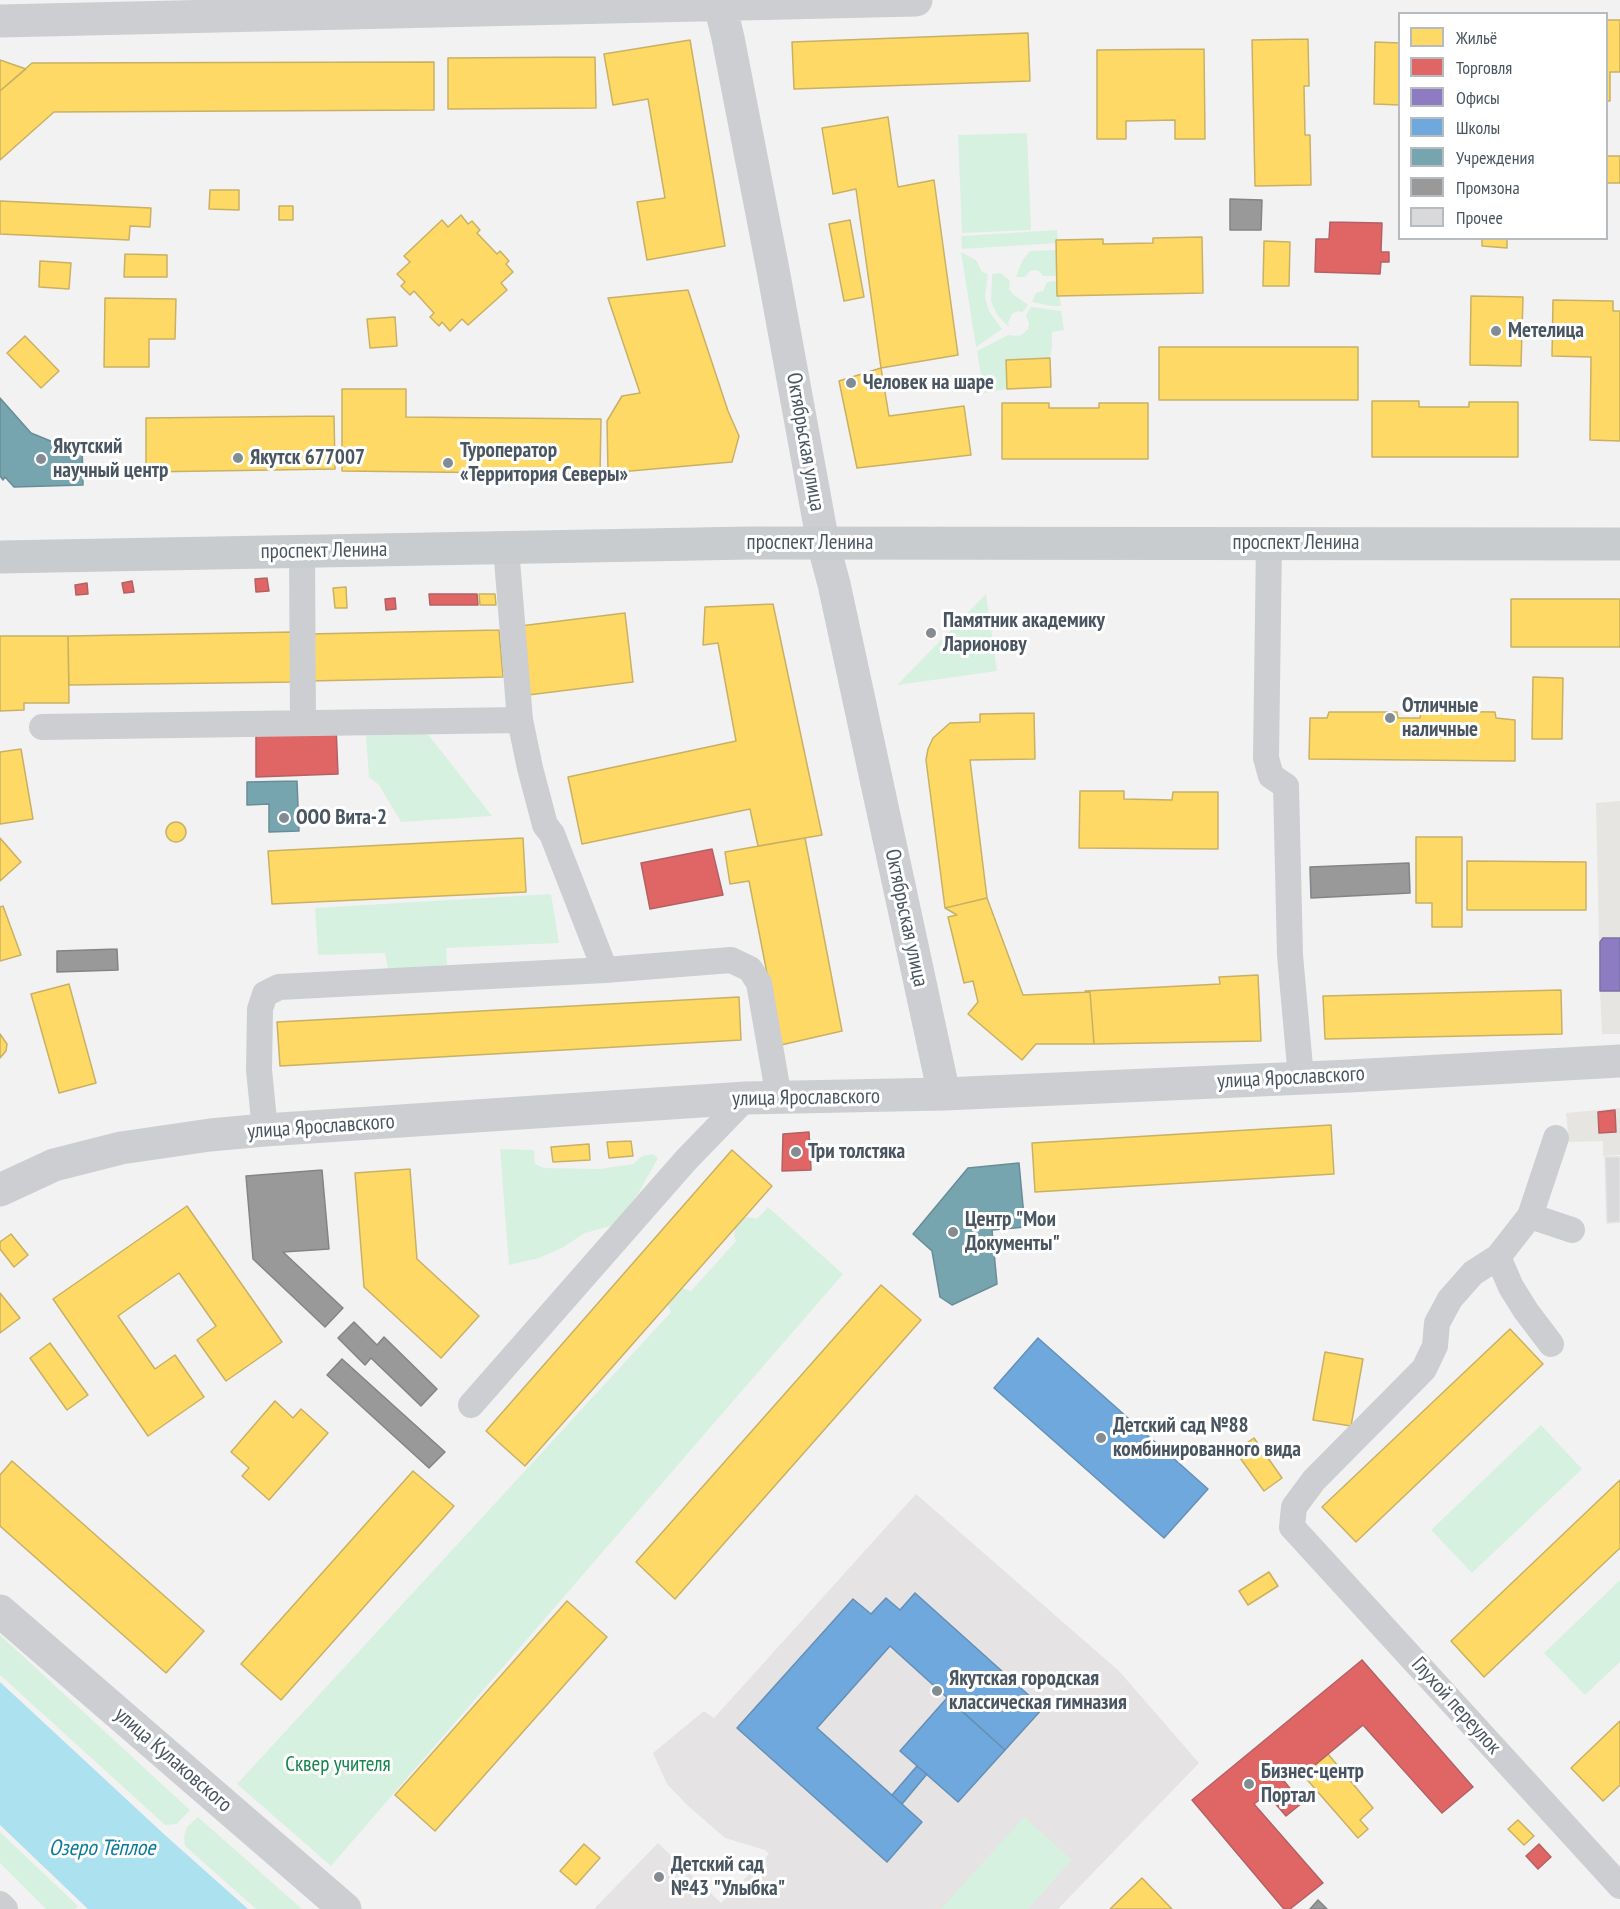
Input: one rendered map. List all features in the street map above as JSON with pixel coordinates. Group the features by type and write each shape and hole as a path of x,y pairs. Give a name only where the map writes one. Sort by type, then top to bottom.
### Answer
{"main road":[{"name":"проспект Ленина","path":"0,557 823,543 1620,544"}],"street":[{"path":"0,21 916,0"},
{"name":"Октябрьская улица","path":"719,3 769,247 823,543 834,584 944,1094"},
{"path":"1269,543 1266,758 1271,776 1286,786 1290,955 1301,1078"},
{"path":"506,548 519,720 530,768 545,825 552,834 605,970"},
{"path":"302,552 303,723"},
{"path":"42,727 519,720"},
{"path":"265,1130 259,1070 260,1009 265,994 279,987 605,970 731,960 750,969 759,983 779,1098"},
{"name":"улица Ярославского","path":"0,1190 54,1165 121,1148 210,1135 265,1130 746,1098 944,1094 1620,1061"},
{"path":"471,1405 686,1160 746,1098"},
{"path":"1551,1344 1511,1287 1498,1257 1530,1216 1557,1138"},
{"path":"1530,1216 1572,1230"},
{"name":"Глухой переулок","path":"1498,1257 1473,1273 1450,1299 1437,1323 1435,1346 1424,1369 1314,1480 1294,1507 1292,1527 1620,1886"},
{"name":"улица Кулаковского","path":"0,1611 345,1909"},
{"path":"0,1904 5,1909"}],"shaded area":[{"path":"1620,801 1620,1034 1602,1034 1596,803"},
{"path":"1620,1108 1620,1155 1603,1156 1603,1141 1569,1142 1566,1113"},
{"name":"Якутская городская классическая гимназия","path":"916,1494 1119,1671 1199,1763 1058,1909 594,1909 658,1843 721,1903 769,1854 765,1850 725,1838 687,1805 667,1784 653,1753 704,1711 714,1718"}],"green space":[{"path":"1027,133 1031,230 962,233 958,135"},
{"path":"1057,230 1058,243 962,249 961,236"},
{"path":"1057,250 1060,276 1043,276 1039,271 1034,270 1025,277 1016,277 1022,261 1030,251"},
{"path":"961,252 976,260 982,272 988,274 985,297 989,311 1002,329 976,347"},
{"path":"1001,273 1010,281 1009,289 1013,294 1028,305 1022,313 1018,311 1012,314 1008,323 1009,327 998,316 991,302 992,274"},
{"path":"1058,281 1061,306 1032,302 1036,293 1043,291 1047,282"},
{"path":"1031,307 1061,311 1064,330 1052,332 1050,358 1006,360 1007,389 984,393 977,351 1008,335 1019,336 1024,333 1028,329 1026,315"},
{"path":"986,594 997,671 897,685"},
{"path":"427,733 492,816 401,822 379,785 369,777 366,735"},
{"path":"551,894 559,943 446,948 447,965 388,970 385,953 318,955 315,908"},
{"path":"500,1149 534,1150 535,1164 544,1168 599,1169 633,1164 642,1156 653,1154 658,1158 638,1194 614,1225 585,1233 562,1248 539,1258 509,1265"},
{"name":"Сквер учителя","path":"768,1207 843,1274 331,1866 237,1784 671,1312 667,1303 679,1287 691,1291 736,1241 735,1226 742,1218 757,1219"},
{"path":"1541,1425 1582,1469 1472,1573 1431,1530"},
{"path":"1620,1580 1620,1662 1585,1695 1544,1653"},
{"path":"0,1635 190,1810 177,1824 165,1825 0,1675"},
{"path":"198,1817 302,1909 256,1909 185,1846 184,1837 187,1827"},
{"path":"1024,1817 1072,1860 1028,1909 941,1909"},
{"path":"0,1832 78,1906 75,1909 46,1909 0,1863"}],"water":[{"name":"Озеро Тёплое","path":"0,1682 248,1909 88,1909 0,1825"}],"building: Жильё":[{"path":"1608,20 1620,20 1620,72 1610,72 1610,101 1608,101"},
{"path":"1028,33 1030,81 794,89 792,42"},
{"path":"1308,39 1309,86 1304,86 1305,135 1310,135 1311,185 1255,186 1252,40"},
{"path":"690,40 725,246 647,260 637,202 665,198 648,99 613,105 604,54"},
{"path":"1375,42 1398,43 1398,105 1374,104"},
{"path":"1204,49 1205,139 1175,139 1175,120 1126,121 1126,139 1097,139 1097,50"},
{"path":"595,57 596,108 448,109 448,58"},
{"path":"0,60 26,69 0,91"},
{"path":"434,62 434,110 54,112 0,160 0,91 32,63"},
{"path":"888,117 898,187 934,180 958,355 881,368 856,189 833,194 822,128"},
{"path":"1608,156 1620,156 1620,183 1608,183"},
{"path":"210,190 239,190 239,210 209,209"},
{"path":"0,201 151,208 150,227 130,226 129,240 0,234"},
{"path":"279,206 293,206 293,220 279,220"},
{"path":"461,215 468,224 472,221 480,230 477,233 497,254 500,251 509,261 506,264 513,272 501,283 507,290 468,325 462,319 450,331 442,322 439,326 430,317 434,313 414,291 410,295 401,286 405,282 397,274 410,262 404,256 442,220 448,227"},
{"path":"850,220 864,297 844,301 829,224"},
{"path":"1202,237 1203,293 1057,296 1056,240 1103,239 1103,244 1153,243 1153,238"},
{"path":"1482,240 1507,240 1507,248 1482,246"},
{"path":"1264,241 1290,242 1289,286 1263,286"},
{"path":"125,254 167,255 167,277 124,277"},
{"path":"40,261 71,263 69,289 39,287"},
{"path":"688,290 728,411 739,436 732,462 608,473 607,421 622,396 640,393 608,298"},
{"name":"Метелица","path":"1471,296 1523,297 1521,366 1470,365"},
{"path":"105,298 176,299 175,339 149,339 149,367 104,367"},
{"path":"1553,300 1613,301 1613,311 1620,311 1620,441 1590,440 1591,357 1552,356"},
{"path":"395,317 397,346 370,348 367,319"},
{"path":"25,336 59,371 41,388 7,353"},
{"path":"1159,347 1358,347 1358,400 1159,400"},
{"path":"1050,358 1051,387 1007,389 1006,360"},
{"path":"881,368 889,416 964,406 971,455 857,468 839,381"},
{"path":"342,389 406,389 406,417 601,419 600,474 342,471"},
{"path":"1372,401 1419,401 1419,407 1469,407 1469,402 1518,402 1518,457 1372,457"},
{"path":"1002,403 1049,403 1049,408 1099,408 1099,403 1148,403 1148,459 1002,459"},
{"path":"334,416 335,469 146,472 146,418"},
{"path":"346,587 347,608 335,608 333,588"},
{"path":"479,594 495,594 496,605 480,605"},
{"path":"1511,599 1620,599 1620,647 1511,647"},
{"path":"773,604 822,835 758,846 750,809 582,844 568,777 736,741 718,643 703,645 705,607"},
{"path":"625,613 633,682 528,695 520,626"},
{"path":"499,630 503,677 308,681 309,634"},
{"path":"294,632 295,682 69,685 68,636"},
{"path":"0,636 68,636 69,703 24,703 24,710 0,711"},
{"path":"1533,677 1563,678 1562,739 1532,739"},
{"path":"1421,711 1495,712 1496,718 1515,720 1515,761 1309,759 1310,718 1327,718 1329,712 1397,712 1398,718 1420,718"},
{"path":"1034,713 1035,759 970,760 987,898 945,908 926,760 933,738 950,723 980,722 980,714"},
{"path":"21,749 33,819 0,824 0,752"},
{"path":"1080,791 1124,791 1124,799 1172,800 1173,792 1218,792 1218,849 1079,848"},
{"path":"176,822 183,825 186,832 183,839 176,842 169,839 166,832 169,825"},
{"path":"1416,837 1462,837 1462,927 1432,927 1432,903 1416,903"},
{"path":"0,838 21,862 0,881"},
{"path":"523,838 526,892 272,904 268,851"},
{"path":"805,838 842,1031 781,1045 749,881 730,884 725,852"},
{"path":"1467,861 1586,862 1586,910 1467,910"},
{"path":"987,898 1023,995 1090,992 1094,1044 1036,1044 1022,1060 968,1014 978,1002 973,981 964,983 948,917 957,915 945,908"},
{"path":"3,906 21,955 0,961 0,907"},
{"path":"1258,975 1261,1041 1094,1044 1090,992 1085,991 1220,984 1219,977"},
{"path":"69,984 96,1083 59,1093 31,994"},
{"path":"1561,990 1562,1034 1325,1039 1323,996"},
{"path":"739,997 741,1040 280,1066 277,1022"},
{"path":"0,1034 7,1044 6,1051 0,1058"},
{"path":"1331,1125 1334,1174 1035,1192 1032,1143"},
{"path":"631,1141 633,1156 609,1158 607,1142"},
{"path":"589,1144 590,1160 553,1162 551,1147"},
{"path":"732,1150 772,1186 525,1466 486,1431"},
{"path":"410,1169 417,1259 479,1316 441,1358 364,1287 355,1173"},
{"path":"187,1206 282,1342 226,1381 197,1340 216,1326 179,1273 118,1316 155,1369 175,1355 204,1397 148,1436 53,1299"},
{"path":"11,1234 28,1255 14,1267 0,1249 0,1242"},
{"path":"881,1285 921,1320 675,1599 636,1562"},
{"path":"0,1293 20,1318 0,1333"},
{"path":"1510,1329 1543,1364 1356,1542 1322,1507"},
{"path":"50,1343 88,1395 67,1410 30,1358"},
{"path":"1325,1352 1363,1359 1351,1426 1313,1420"},
{"path":"275,1401 293,1418 301,1409 328,1433 269,1500 242,1476 249,1468 231,1452"},
{"path":"1254,1438 1282,1478 1264,1491 1235,1451"},
{"path":"12,1461 204,1631 166,1673 0,1526 0,1475"},
{"path":"413,1471 454,1506 281,1700 241,1664"},
{"path":"1620,1480 1620,1548 1484,1677 1451,1641"},
{"path":"1269,1572 1278,1586 1248,1605 1239,1591"},
{"path":"567,1601 607,1637 435,1831 395,1795"},
{"path":"1620,1721 1620,1785 1603,1801 1571,1768"},
{"path":"1328,1754 1373,1808 1360,1820 1368,1829 1358,1838 1303,1775"},
{"path":"1518,1820 1534,1836 1524,1845 1508,1829"},
{"path":"584,1844 600,1858 576,1885 560,1871"},
{"path":"1142,1878 1172,1909 1110,1909"}],"building: Торговля":[{"path":"1330,222 1382,223 1381,252 1389,252 1389,262 1381,262 1380,274 1315,272 1316,239 1329,239"},
{"path":"267,578 269,591 256,592 255,579"},
{"path":"132,581 134,592 124,593 122,583"},
{"path":"87,583 88,594 76,595 75,585"},
{"path":"429,594 477,594 478,605 430,605"},
{"path":"395,598 396,609 386,610 385,599"},
{"path":"336,725 338,774 256,777 256,726"},
{"path":"712,849 723,895 650,909 641,863"},
{"path":"1615,1110 1616,1132 1599,1133 1598,1112"},
{"name":"Три толстяка","path":"809,1132 811,1170 782,1171 783,1134"},
{"name":"Бизнес-центр Портал","path":"1362,1660 1473,1787 1442,1813 1363,1725 1303,1775 1298,1769 1284,1781 1302,1803 1286,1816 1267,1794 1254,1804 1323,1883 1290,1909 1284,1909 1192,1800"},
{"path":"1539,1844 1551,1857 1538,1869 1526,1856"}],"building: Офисы":[{"path":"1603,938 1620,938 1620,991 1600,991 1600,942"}],"building: Школы":[{"name":"Детский сад №88 комбинированного вида","path":"1038,1338 1208,1489 1164,1538 994,1388"},
{"path":"915,1593 1043,1708 1005,1750 890,1646 817,1728 922,1822 887,1862 737,1728 853,1599 871,1614 886,1598 900,1610"},
{"path":"947,1698 1005,1750 958,1802 900,1751"},
{"path":"917,1766 927,1774 902,1804 892,1795"}],"building: Учреждения":[{"name":"Якутский научный центр","path":"0,398 31,433 53,442 82,441 83,485 14,487 5,477 3,480 0,476"},
{"name":"ООО Вита-2","path":"297,781 299,831 269,832 269,804 247,805 247,782"},
{"name":"Центр \"Мои Документы\"","path":"1019,1163 1025,1227 992,1230 997,1284 952,1305 940,1297 932,1251 913,1234 968,1168"}],"building: Промзона":[{"path":"1230,199 1262,200 1261,230 1230,230"},
{"path":"1409,863 1410,893 1311,898 1310,867"},
{"path":"117,949 118,970 57,972 57,951"},
{"path":"322,1170 329,1249 283,1252 343,1308 325,1327 253,1259 246,1176"},
{"path":"354,1322 377,1345 384,1337 437,1389 421,1406 371,1358 365,1365 338,1338"},
{"path":"342,1359 445,1452 429,1468 327,1375"},
{"path":"1318,1900 1327,1909 1310,1909"}],"building: Прочее":[{"path":"1605,1157 1620,1157 1620,1222 1607,1223"}],"place":[{"name":"Метелица","path":"1496,331"},
{"name":"Человек на шаре","path":"851,383"},
{"name":"Якутск 677007","path":"238,458"},
{"name":"Якутский научный центр","path":"41,459"},
{"name":"Туроператор «Территория Северы»","path":"448,463"},
{"name":"Памятник академику Ларионову","path":"931,633"},
{"name":"Отличные наличные","path":"1390,718"},
{"name":"ООО Вита-2","path":"284,818"},
{"name":"Три толстяка","path":"796,1152"},
{"name":"Центр \"Мои Документы\"","path":"953,1232"},
{"name":"Детский сад №88 комбинированного вида","path":"1101,1438"},
{"name":"Якутская городская классическая гимназия","path":"937,1691"},
{"name":"Бизнес-центр Портал","path":"1249,1784"},
{"name":"Детский сад №43 \"Улыбка\"","path":"659,1877"}]}
